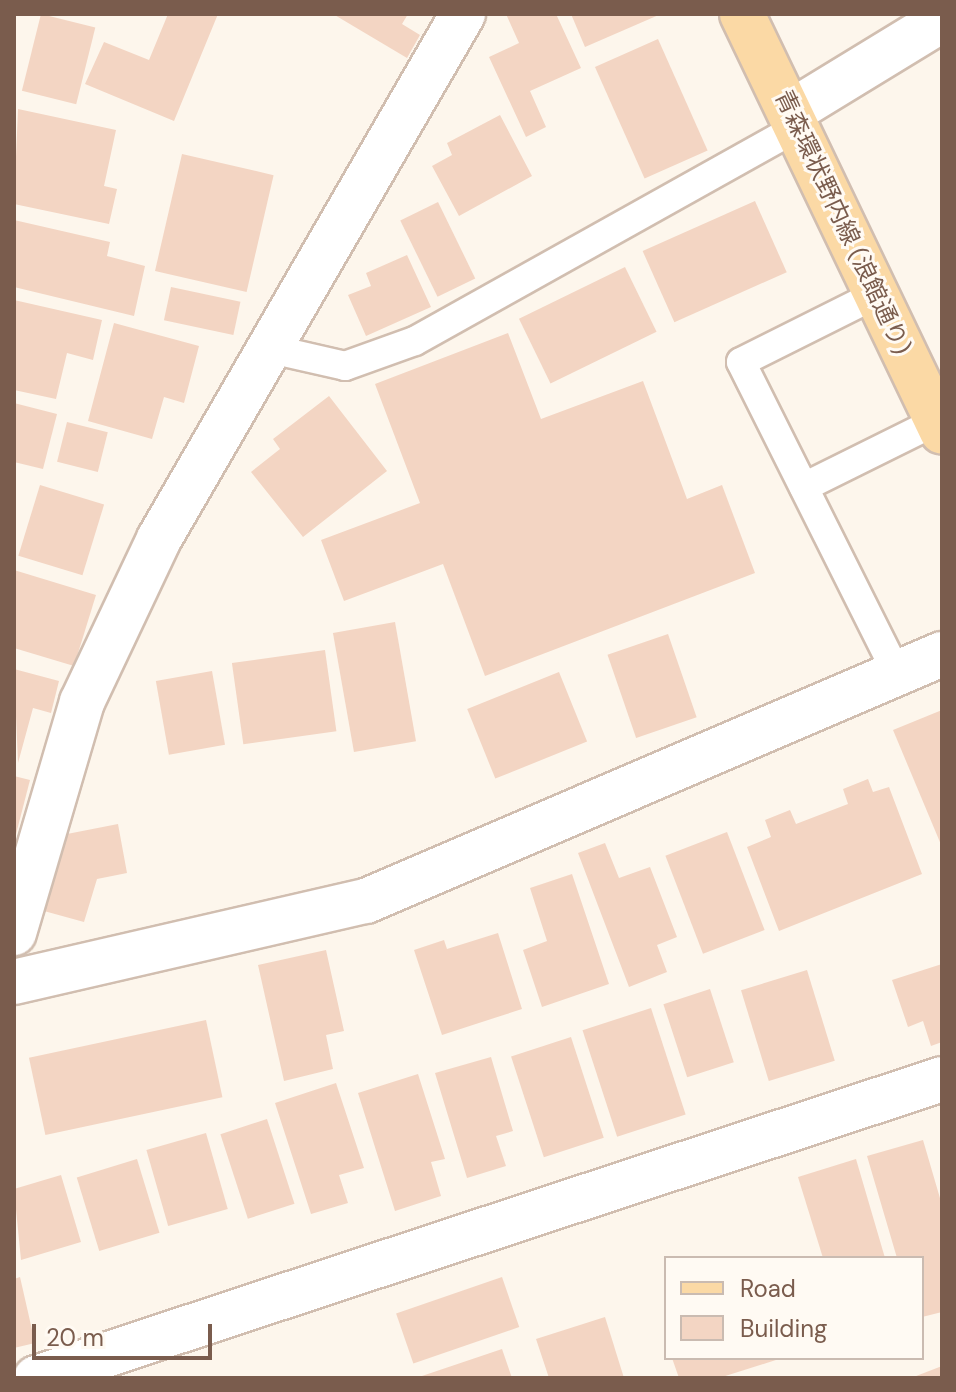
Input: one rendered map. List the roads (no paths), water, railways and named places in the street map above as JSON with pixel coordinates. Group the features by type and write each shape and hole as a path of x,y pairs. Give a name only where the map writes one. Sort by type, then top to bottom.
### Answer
{"main road":[{"name":"青森環状野内線 (浪館通り)","path":"742,14 940,426"}],"street":[{"path":"14,933 82,702 159,539 463,14"},
{"path":"794,119 942,20"},
{"path":"14,982 366,901 942,654"},
{"path":"36,1378 942,1079"}],"lane":[{"path":"271,349 345,366 415,341 794,119"},
{"path":"877,294 741,362 897,674"},
{"path":"804,487 940,426"}]}
